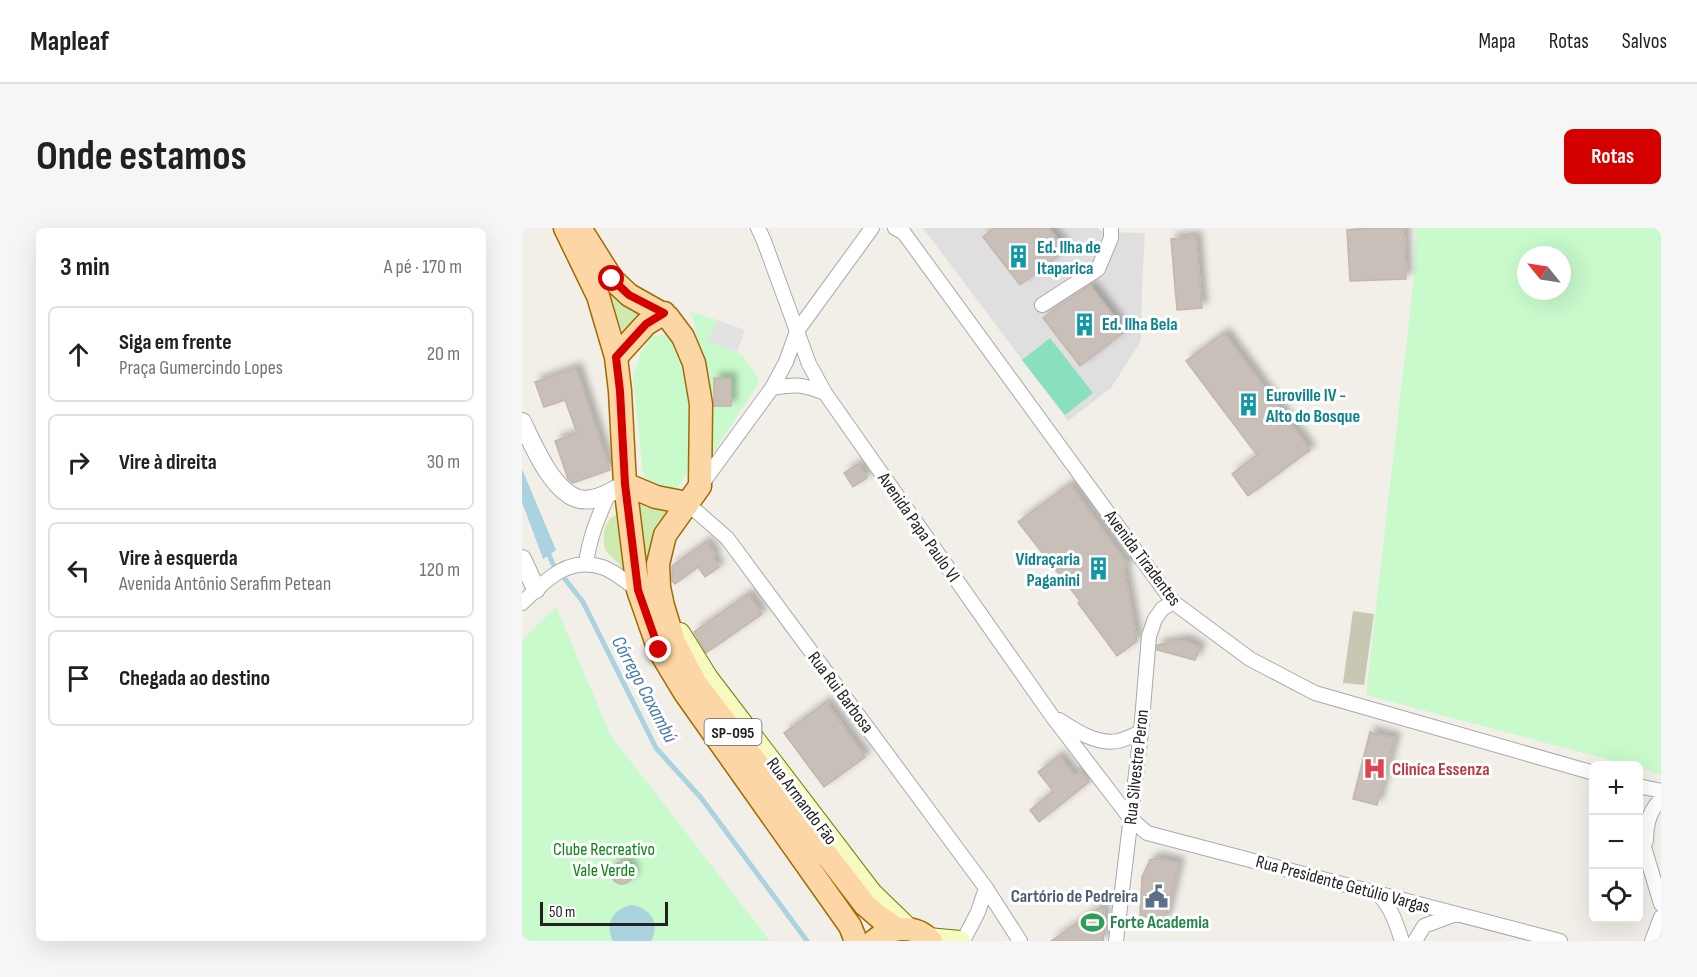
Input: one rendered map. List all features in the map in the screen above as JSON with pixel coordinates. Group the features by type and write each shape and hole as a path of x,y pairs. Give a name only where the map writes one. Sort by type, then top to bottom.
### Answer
{"main road":[{"name":"SP-095","path":"575,229 612,279 629,295 668,317 683,337 694,363 700,404 693,495 665,535 658,564 659,587 674,642 696,684 865,905 879,917 916,934"},
{"name":"SP-095","path":"575,229 616,357 620,391 617,490 638,590 659,650 685,693 850,926 856,941"},
{"path":"616,357 646,324 664,313"},
{"path":"617,490 656,497 693,495"},
{"path":"874,941 886,932 961,941"}],"street":[{"name":"Avenida Papa Paulo VI","path":"758,228 809,364 825,393 1052,716 1130,818"},
{"path":"693,495 772,388 786,362 797,331 872,228"},
{"path":"1042,305 1098,269 1111,238 1111,228"},
{"name":"Avenida Tiradentes","path":"900,230 1173,602 1250,659 1315,693 1589,772"},
{"path":"772,388 800,385 825,393"},
{"path":"522,422 538,456 560,486 577,498 589,499 617,490"},
{"path":"586,564 587,549 595,525 617,490"},
{"name":"Rua Rui Barbosa","path":"693,495 986,888 1020,941"},
{"path":"522,559 541,584"},
{"path":"522,603 541,584 567,567 586,564 603,567 638,590"},
{"name":"Rua Silvestre Peron","path":"1116,941 1141,732 1149,636 1155,619 1162,609 1173,602"},
{"name":"Avenida Papa Paulo VI","path":"1052,716 1074,730 1099,741 1119,741 1141,732"},
{"path":"1643,787 1661,791"},
{"path":"1645,852 1646,826 1655,805 1661,800"},
{"name":"Rua Presidente Getúlio Vargas","path":"1130,818 1147,833 1560,941"},
{"path":"1643,845 1661,904"},
{"path":"961,941 978,912 986,888"},
{"path":"1377,893 1390,909 1402,941"},
{"path":"1415,941 1424,926 1456,914"},
{"path":"1652,941 1661,917"}],"shaded area":[{"path":"923,228 1097,228 1103,232 1145,233 1141,341 1111,388 1068,421"},
{"path":"717,320 745,330 737,352 708,342"},
{"path":"1353,611 1374,614 1364,685 1343,683"}],"green space":[{"path":"1416,228 1661,228 1661,774 1643,769 1643,761 1614,761 1366,695 1414,277"},
{"path":"610,293 650,319 625,340"},
{"path":"691,312 717,320 709,342 743,356 758,377 758,384 710,458 704,367"},
{"path":"668,335 679,353 689,383 690,463 677,488 658,486 643,474 633,377 641,353 651,336"},
{"path":"1050,338 1093,393 1065,415 1022,360"},
{"path":"638,498 671,508 653,545 646,569 640,542"},
{"path":"615,515 620,516 626,575 605,550 604,531"},
{"name":"Clube Recreativo Vale Verde","path":"556,607 611,736 770,941 522,941 522,640"}],"water":[{"path":"522,469 556,550 543,559 522,502"},
{"path":"631,905 644,909 652,917 655,928 651,941 613,941 609,929 612,918 619,910"}],"building":[{"name":"Ed. Ilha de Itaparica","path":"994,228 1049,228 1066,250 1020,285 983,237"},
{"path":"1404,228 1406,279 1350,281 1347,230"},
{"path":"1196,237 1202,308 1177,310 1171,239"},
{"name":"Ed. Ilha Bela","path":"1090,285 1125,331 1080,366 1043,318"},
{"name":"Euroville IV - Alto do Bosque","path":"1224,333 1310,450 1248,496 1232,474 1257,455 1186,361"},
{"path":"576,368 610,470 573,483 568,479 555,441 577,433 565,400 544,407 535,382"},
{"path":"714,378 731,378 731,406 714,406"},
{"path":"858,464 867,478 853,487 844,473"},
{"path":"1070,484 1128,565 1124,569 1137,641 1117,656 1078,603 1080,601 1018,522"},
{"path":"706,542 715,555 712,557 719,567 705,577 698,567 675,584 672,581 672,566"},
{"path":"748,594 762,614 706,653 694,632"},
{"path":"1187,641 1200,648 1195,660 1157,650 1157,645"},
{"path":"826,702 865,757 824,787 784,733"},
{"name":"Cliníca Essenza","path":"1370,732 1395,738 1377,805 1353,799"},
{"path":"1059,756 1074,775 1080,771 1089,782 1039,822 1030,810 1053,791 1038,772"},
{"name":"Cartório de Pedreira","path":"1157,858 1179,863 1165,921 1140,916 1142,877 1150,860"},
{"path":"622,862 630,865 633,873 630,881 622,884 614,881 611,873 614,865"},
{"name":"Forte Academia","path":"1103,905 1105,927 1103,941 1051,941"}],"waterway":[{"name":"Córrego Caxambú","path":"547,550 553,564 583,602 656,748 702,799 807,941"}],"place":[{"name":"Ed. Ilha de Itaparica","path":"1019,257"},
{"name":"Ed. Ilha Bela","path":"1084,324"},
{"name":"Euroville IV - Alto do Bosque","path":"1248,405"},
{"name":"Vidraçaria Paganini","path":"1098,569"},
{"name":"Cliníca Essenza","path":"1374,769"},
{"name":"Cartório de Pedreira","path":"1156,896"},
{"name":"Forte Academia","path":"1092,922"}],"route":[{"path":"612,279 629,295 664,313 646,324 616,357 625,484 638,590 659,650"}]}
